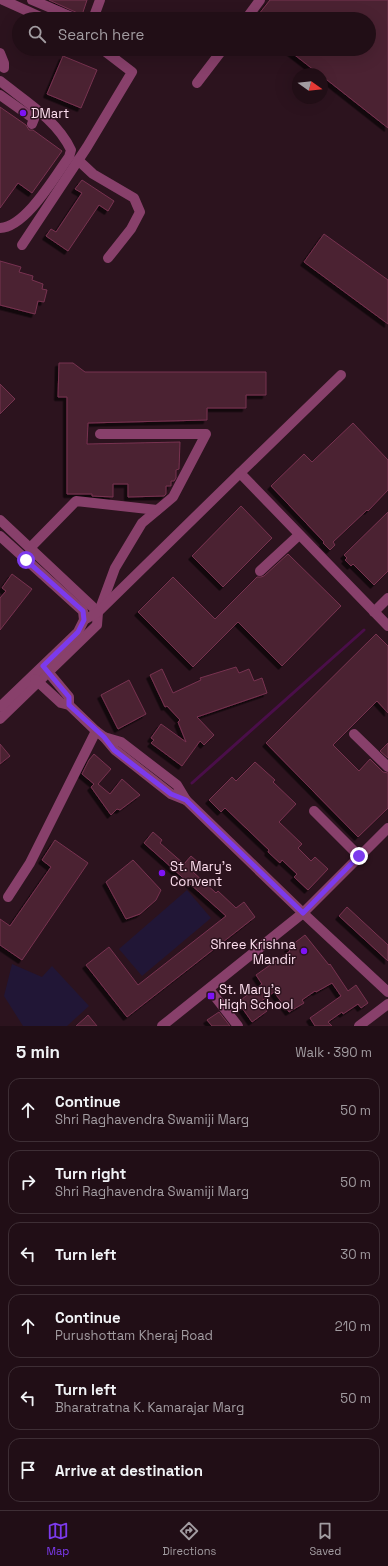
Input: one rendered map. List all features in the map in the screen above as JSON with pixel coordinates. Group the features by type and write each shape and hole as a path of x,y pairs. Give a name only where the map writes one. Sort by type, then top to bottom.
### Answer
{"street":[{"path":"3,0 30,12"},
{"path":"32,0 60,12"},
{"path":"96,12 100,0"},
{"path":"251,12 260,0"},
{"path":"0,53 4,63 4,68"},
{"path":"22,245 78,160 132,72 111,56"},
{"path":"197,83 218,56"},
{"path":"0,81 52,122 68,142 71,150 68,157 33,207 15,223 4,228 0,228"},
{"path":"0,94 34,119 32,124"},
{"path":"78,160 99,178 134,198 140,212 131,229 108,258"},
{"path":"84,620 98,612 341,375"},
{"path":"0,719 46,669 74,642 97,625 98,612 108,590 115,568 142,523 173,497 206,434 100,434"},
{"path":"240,473 388,626"},
{"path":"26,560 32,550 76,501 157,510"},
{"path":"0,520 98,612"},
{"path":"260,571 299,535"},
{"path":"0,536 83,611 84,620 74,642"},
{"path":"374,612 388,598"},
{"path":"46,669 69,697 69,705"},
{"path":"35,680 61,703 69,705 100,734 114,750 171,794 186,800"},
{"path":"0,708 35,680"},
{"path":"100,734 121,742 177,785 186,800 303,913 388,992"},
{"path":"8,897 30,863 100,734"},
{"path":"354,734 388,767"},
{"path":"144,773 150,764"},
{"path":"314,811 359,856"},
{"path":"162,1026 303,913 388,828"},
{"path":"209,989 238,1026"},
{"path":"359,1026 388,1004"}],"shaded area":[{"path":"187,890 211,918 142,976 119,949"},
{"path":"12,964 42,977 52,966 89,1006 67,1026 23,1026 4,996"}],"building":[{"path":"49,0 87,0 83,12 75,12"},
{"path":"270,0 388,0 388,128 328,81 328,68 311,68 296,56 376,56 376,12 261,12"},
{"path":"63,56 97,70 81,108 47,94"},
{"path":"0,107 26,125 29,130 33,130 62,151 32,193 18,183 0,208"},
{"path":"82,180 114,201 108,211 99,205 68,251 46,236 51,229 56,232 82,193 75,189"},
{"path":"324,234 388,280 388,324 304,262"},
{"path":"0,261 21,267 19,272 33,276 32,280 43,284 42,289 47,290 44,302 38,301 35,314 0,305"},
{"path":"59,363 73,363 85,372 266,372 266,395 246,395 246,408 207,408 207,420 88,423 87,444 180,442 179,469 176,470 176,478 174,481 171,481 171,486 166,486 166,494 164,496 128,497 128,484 113,484 113,497 92,496 92,494 67,494 67,397 58,397"},
{"path":"0,384 15,399 0,414"},
{"path":"353,423 388,460 388,490 368,511 367,510 333,542 335,545 330,550 271,486 304,454 312,462"},
{"path":"241,506 272,538 223,587 192,556"},
{"path":"388,512 388,571 374,585 353,564 351,566 345,560 347,558 344,555"},
{"path":"288,554 341,606 282,666 238,622 193,667 138,612 173,577 215,619 257,577 264,576"},
{"path":"12,574 32,589 0,630 0,598 6,591 2,588"},
{"path":"376,634 388,646 388,713 377,701 333,745 359,771 370,759 383,772 388,773 388,808 358,837 266,743"},
{"path":"236,667 239,673 249,669 254,681 262,678 267,693 197,717 214,735 204,745 200,741 182,766 151,743 154,740 151,738 161,724 186,742 178,722 180,720 167,706 165,707 150,675 162,669 173,693 201,680 200,678"},
{"path":"129,680 146,714 118,729 101,695"},
{"path":"388,743 388,758 380,751"},
{"path":"0,744 10,756 0,764"},
{"path":"94,754 111,769 98,784 110,794 122,779 140,795 120,810 117,809 111,815 91,787 94,784 82,774 89,760"},
{"path":"255,762 275,780 273,782 296,804 279,822 302,844 298,848 311,861 315,857 328,869 308,890 294,877 297,874 282,860 280,863 268,852 269,850 225,808 221,812 209,800 232,777 236,781"},
{"path":"153,832 162,840 160,843 184,864 191,856 200,864 193,872 216,893 218,891 236,908 244,902 255,917 127,1017 86,965 109,947 138,985 226,916 144,843"},
{"path":"55,840 88,863 22,960 0,945 0,919 10,926 51,867 42,860"},
{"path":"133,860 161,890 156,900 140,914 126,919 106,882"},
{"path":"347,907 388,945 388,961 339,916"},
{"path":"305,935 329,965 330,964 348,991 356,985 368,1003 361,1008 358,1004 343,1014 342,1012 328,1022 332,1026 315,1026 310,1018 341,996 332,983 316,992 315,991 302,1000 304,1003 289,1012 274,992 260,1002 267,1011 252,1022 238,1002 262,984 256,975 290,951 288,948"},
{"path":"219,1012 230,1026 212,1026 207,1020"},
{"path":"88,1015 97,1026 76,1026 85,1018"}],"waterway":[{"path":"192,783 364,630"}],"place":[{"name":"DMart","path":"23,113"},
{"name":"St. Mary's Convent","path":"162,873"},
{"name":"Shree Krishna Mandir","path":"304,951"},
{"name":"St. Mary's High School","path":"211,996"}],"route":[{"path":"26,560 83,611 84,620 78,632 43,666 69,697 69,705 104,737 114,750 171,794 186,800 303,913 359,856"}]}
